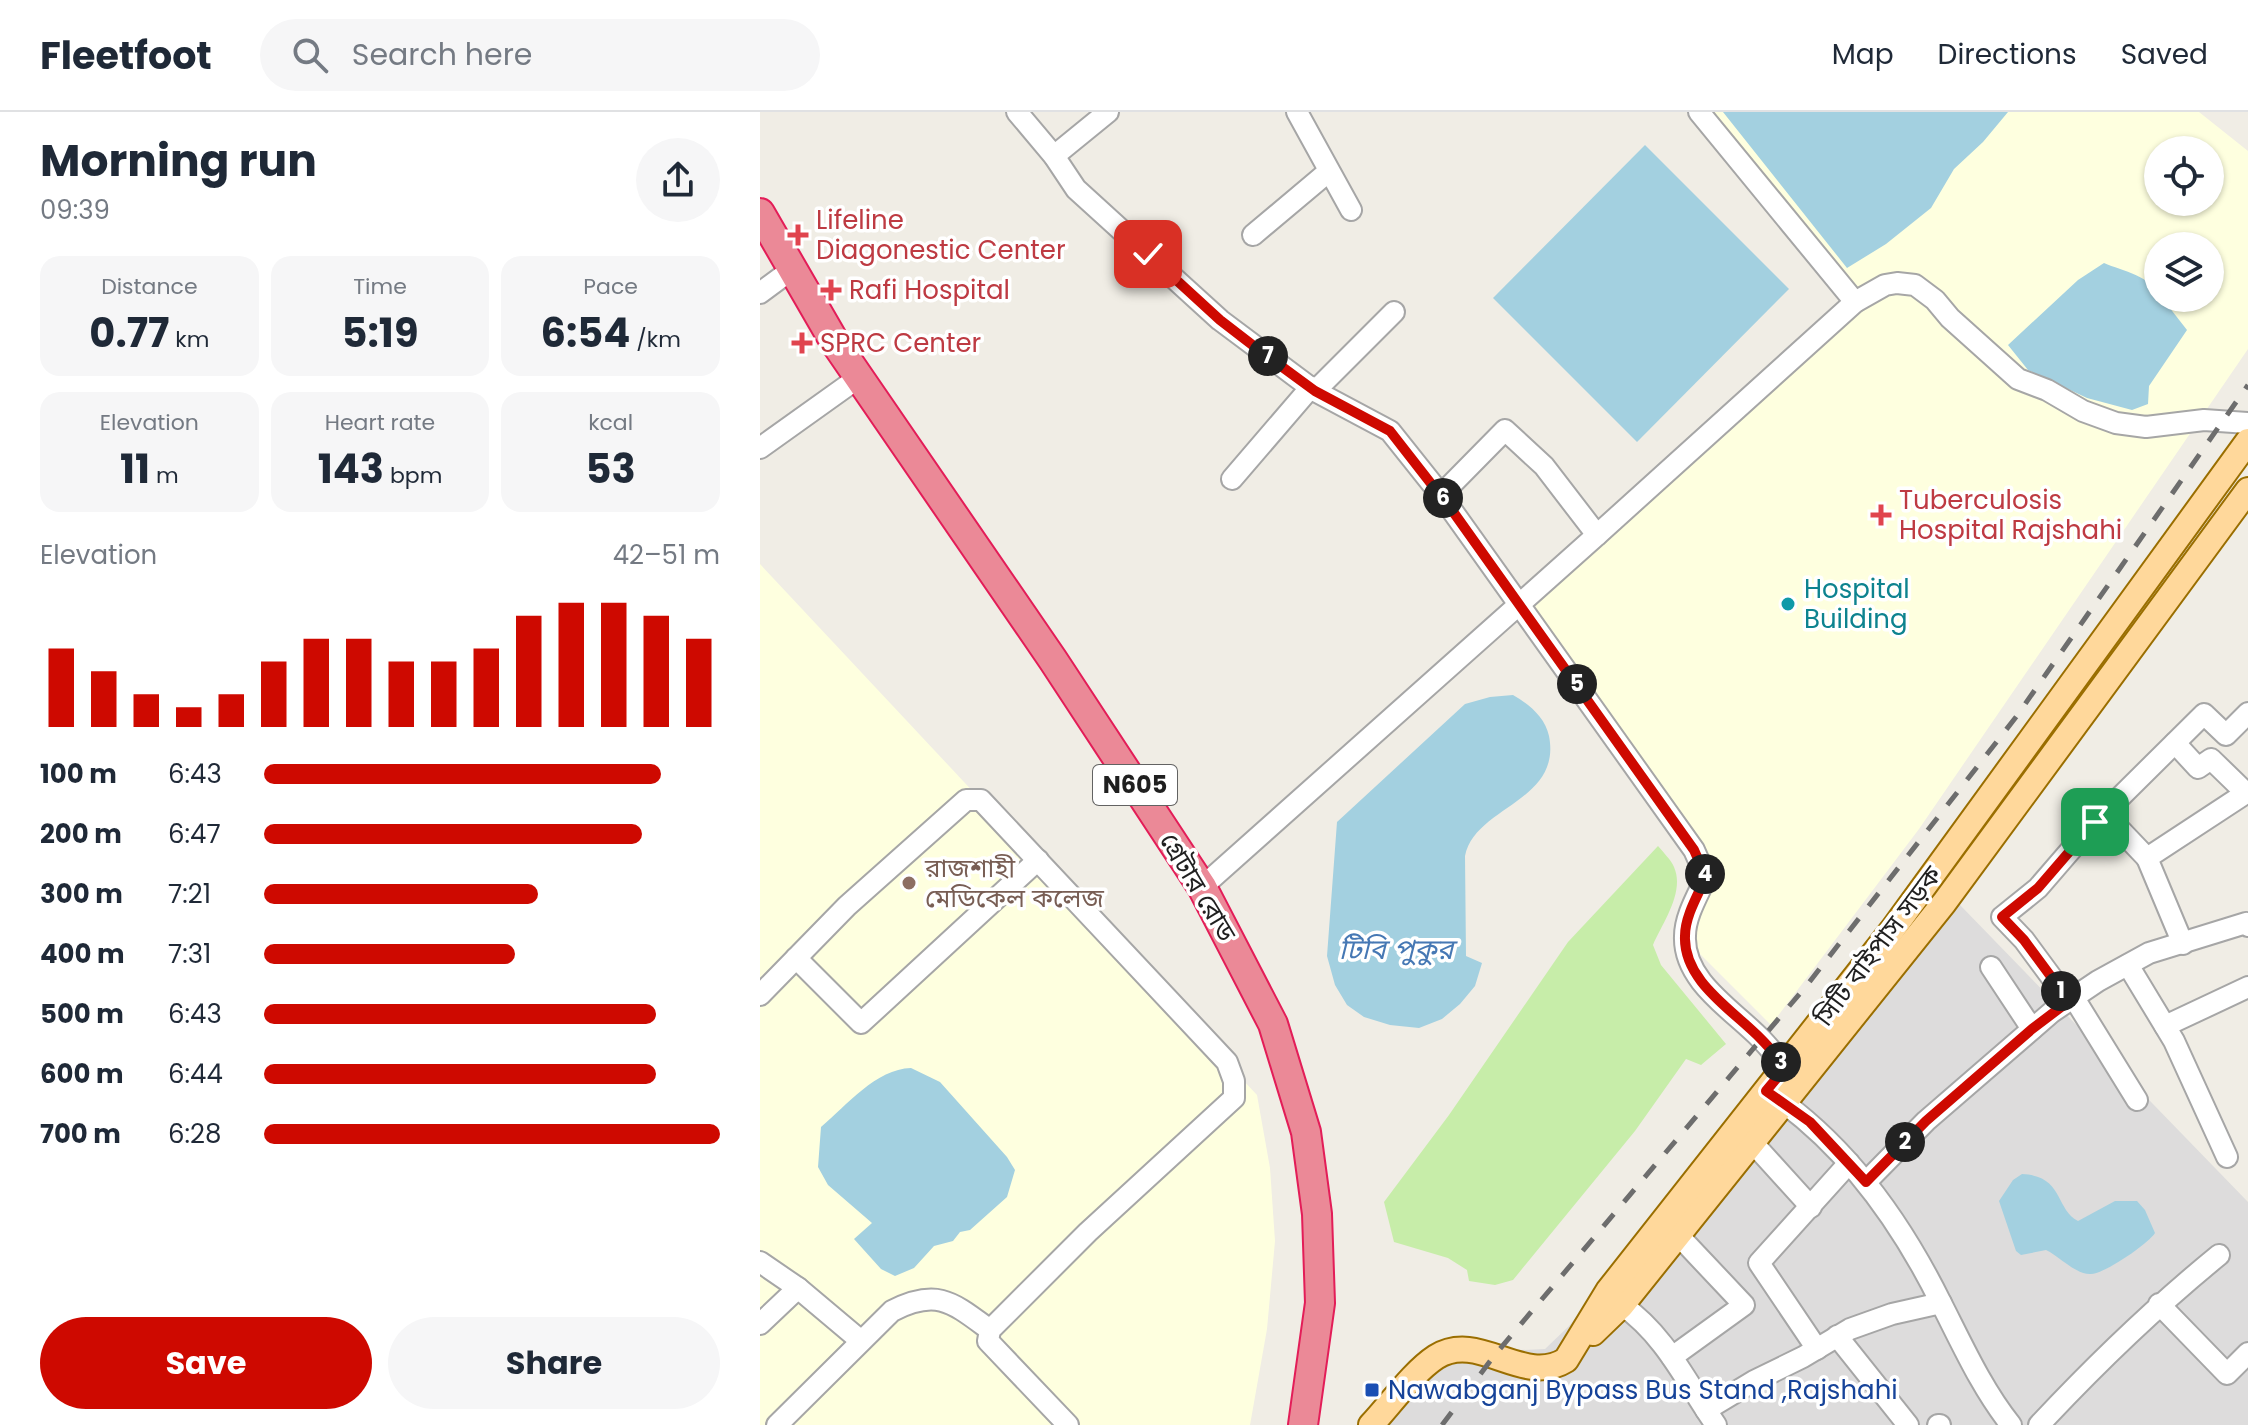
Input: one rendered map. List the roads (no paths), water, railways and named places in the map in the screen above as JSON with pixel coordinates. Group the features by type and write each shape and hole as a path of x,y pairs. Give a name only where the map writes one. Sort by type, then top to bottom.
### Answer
{"highway":[{"name":"গ্রেটার রোড","path":"760,213 796,290 851,383 958,530"},
{"name":"গ্রেটার রোড","path":"760,239 834,341 1143,808 1202,887 1273,1024 1306,1132 1317,1214 1320,1303 1303,1425"},
{"name":"গ্রেটার রোড","path":"1143,808 1219,941 1264,1037 1296,1147 1304,1223 1304,1321 1295,1394 1286,1425"}],"main road":[{"name":"সিটি বাইপাস সড়ক","path":"1566,1360 1608,1291 1775,1097 1786,1067 1893,929 2248,441"},
{"path":"1371,1425 1438,1356 1454,1350 1475,1349 1516,1364 1544,1369 1555,1367 1622,1305 1752,1142 1775,1097 1944,903 2248,490"},
{"path":"1363,1425 1390,1405"}],"street":[{"path":"1017,112 1054,156 1076,189 1209,310 1313,389 1390,431 1441,495 1694,850 1706,877 1684,935 1687,954 1703,984 1786,1067"},
{"path":"1054,156 1108,112"},
{"path":"1297,112 1351,210"},
{"path":"1699,112 1855,302"},
{"path":"1253,235 1328,172"},
{"path":"1202,887 1855,302 1885,285 1915,285 1935,300 1950,318 2018,379 2047,390 2083,411 2116,423 2146,427 2204,420 2248,423"},
{"path":"760,293 796,290"},
{"path":"1232,479 1313,389 1394,312"},
{"path":"760,448 851,383"},
{"path":"1441,495 1505,430 1544,466 1597,535"},
{"path":"2137,1100 2071,999 2002,917 2038,888 2104,813 2204,714 2226,735 2248,713"},
{"path":"2147,858 2247,794 2211,759 2198,768 2175,743"},
{"path":"760,995 847,906 966,800 981,800 1227,1062 1234,1081 1234,1098 1088,1232 990,1330 988,1341 1068,1425"},
{"path":"2104,813 2147,858 2183,944"},
{"path":"796,958 861,1023 1038,860"},
{"path":"1866,1182 1926,1121 2071,999 2149,953 2247,920"},
{"path":"2128,965 2165,1026 2227,1157"},
{"path":"1991,967 2032,1029"},
{"path":"2165,1026 2248,987"},
{"path":"1775,1097 1810,1122 1866,1182 1909,1242 1987,1389 2011,1425"},
{"path":"1752,1142 1811,1207"},
{"path":"1817,1349 1759,1263 1849,1163"},
{"path":"1672,1357 1744,1305 1678,1235"},
{"path":"2039,1425 2100,1360 2159,1304 2219,1255"},
{"path":"760,1262 798,1288 861,1341"},
{"path":"760,1324 798,1288"},
{"path":"777,1425 892,1311 920,1298 931,1297 948,1302 990,1330"},
{"path":"1622,1305 1642,1319 1672,1357 1709,1420 1754,1381 1850,1329 1892,1314 1941,1303"},
{"path":"2159,1304 2227,1374 2248,1353"},
{"path":"1837,1336 1908,1425"}],"water":[{"path":"1723,112 2008,112 1983,142 1954,169 1931,208 1886,244 1847,268"},
{"path":"1645,145 1789,289 1637,442 1493,298"},
{"path":"2104,263 2136,275 2144,279 2144,312 2173,312 2187,330 2149,386 2148,404 2132,410 2087,398 2028,370 2008,345 2078,280"},
{"name":"টিবি পুকুর","path":"1513,695 1530,707 1544,723 1549,736 1550,758 1543,776 1531,790 1484,825 1472,839 1465,856 1466,956 1482,963 1475,986 1442,1019 1419,1028 1390,1025 1364,1017 1347,1005 1335,985 1327,956 1337,822 1465,704"},
{"path":"911,1068 940,1082 1015,1170 1007,1197 970,1230 960,1232 953,1241 934,1246 914,1268 895,1276 881,1269 854,1239 872,1223 828,1185 818,1167 821,1127 874,1081 898,1070"},
{"path":"2022,1174 2045,1180 2065,1209 2078,1221 2115,1201 2137,1201 2145,1210 2155,1233 2125,1258 2091,1274 2085,1274 2046,1250 2021,1255 2016,1251 1999,1201 2013,1180"}],"railway":[{"path":"1442,1425 1494,1356 1807,985 2016,717 2248,385"}],"place":[{"name":"Lifeline Diagonestic Center","path":"798,235"},
{"name":"Rafi Hospital","path":"831,290"},
{"name":"SPRC Center","path":"802,343"},
{"name":"Tuberculosis Hospital Rajshahi","path":"1881,515"},
{"name":"Hospital Building","path":"1788,604"},
{"name":"রাজশাহী মেডিকেল কলেজ","path":"909,883"},
{"name":"Nawabganj Bypass Bus Stand ,Rajshahi","path":"1372,1390"}]}
